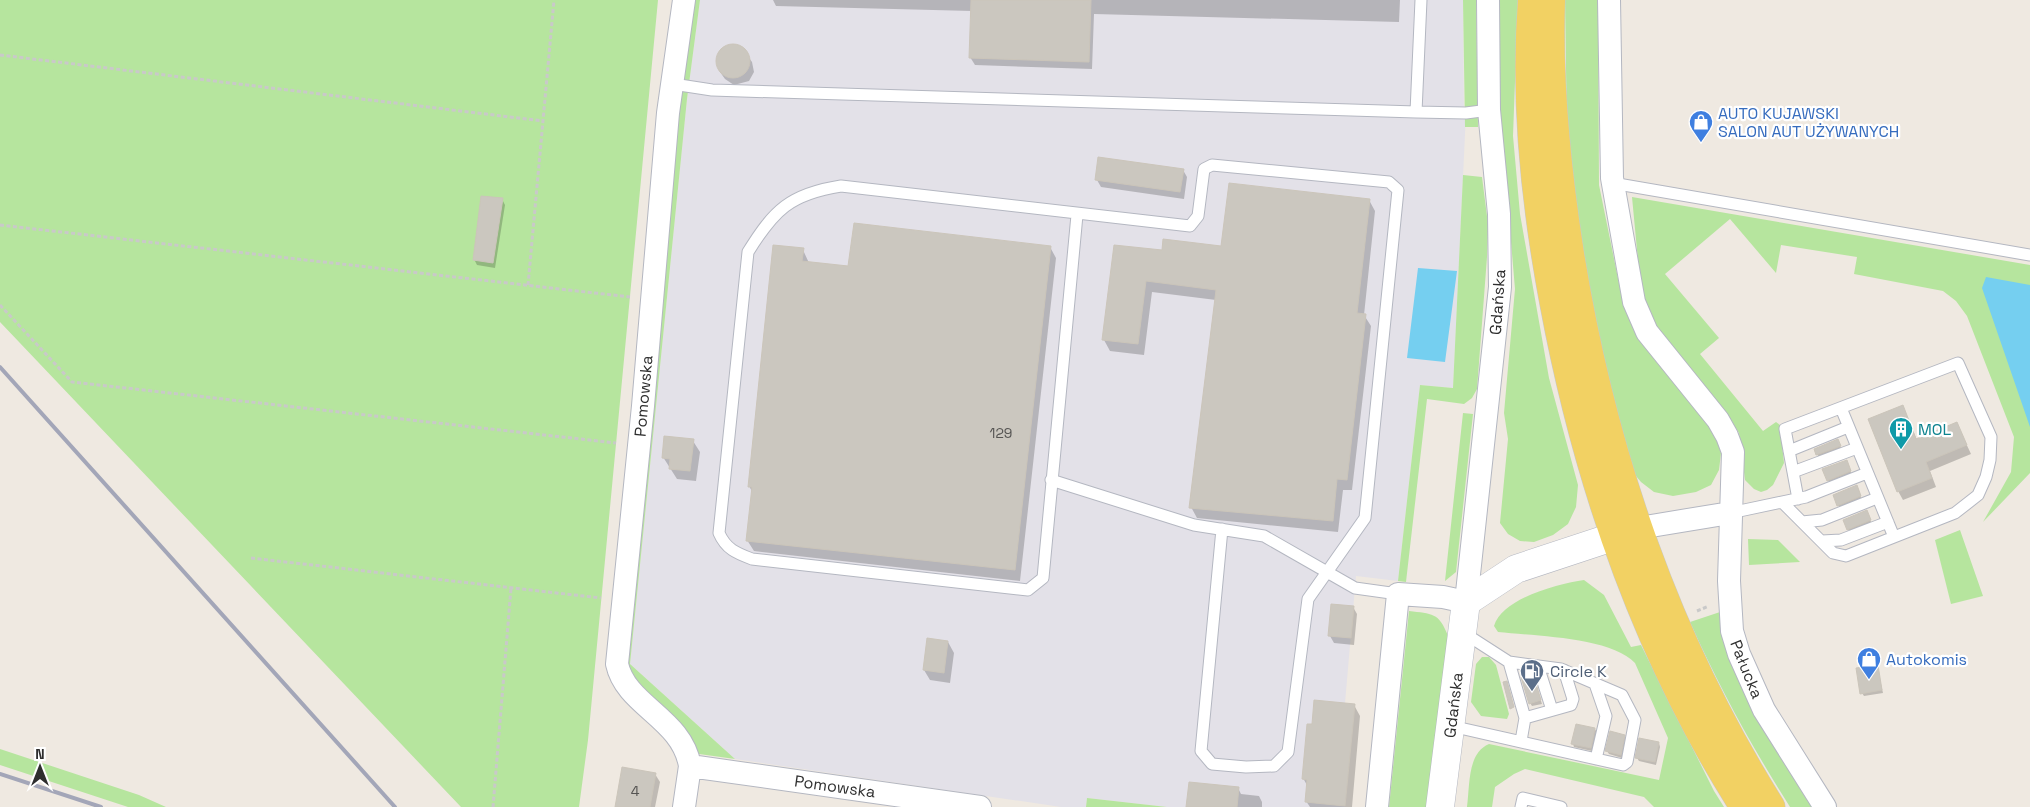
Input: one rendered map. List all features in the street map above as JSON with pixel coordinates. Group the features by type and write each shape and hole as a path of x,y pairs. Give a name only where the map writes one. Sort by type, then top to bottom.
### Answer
{"main road":[{"path":"1532,0 1528,50 1531,146 1545,255 1576,406 1626,532 1678,690 1708,747 1744,807"},
{"path":"1551,0 1554,129 1574,274 1599,398 1618,468 1626,532 1652,568 1695,671 1722,725 1771,807"}],"street":[{"name":"Pomowska","path":"684,0 668,113 639,445 617,664 624,682 679,736 688,751 690,766 684,807"},
{"name":"Gdańska","path":"1440,807 1466,602 1500,286 1499,214 1489,110 1488,0"},
{"path":"1377,807 1398,594 1443,597 1466,602 1516,569 1626,532 1730,513 1733,452 1728,436 1718,420 1647,332 1634,302 1612,183 1609,0"},
{"name":"Pałucka","path":"1730,513 1729,598 1732,631 1739,654 1764,710 1825,807"},
{"name":"Pomowska","path":"690,766 980,807"}],"lane":[{"path":"1416,112 1421,0"},
{"path":"673,84 722,90 1416,112 1466,113 1489,110"},
{"path":"1077,214 1043,578 1028,590 752,559 734,552 724,544 719,533 748,252 772,217 790,202 820,189 841,186 1190,226 1198,216 1204,169 1212,165 1389,182 1398,190 1365,518 1308,599 1288,752 1274,766 1246,768 1212,764 1201,751 1222,529"},
{"path":"1612,183 2030,255"},
{"path":"1782,502 1834,553 1846,556 1955,513 1978,495 1986,477 1990,460 1991,437 1958,363 1785,429 1798,499"},
{"path":"1841,408 1894,537"},
{"path":"1789,451 1848,427"},
{"path":"1793,472 1857,448"},
{"path":"1730,513 1798,499 1867,473"},
{"path":"1051,480 1194,526 1264,536 1356,588 1398,594"},
{"path":"1802,522 1822,520 1877,498"},
{"path":"1822,541 1841,540 1888,522"},
{"path":"1450,726 1623,765 1627,762 1636,720 1622,695 1564,670 1509,662 1462,632"},
{"path":"1509,662 1526,718 1521,741"},
{"path":"1538,666 1552,710"},
{"path":"1526,718 1571,705 1573,699 1564,670"},
{"path":"1595,684 1606,716 1596,758"},
{"path":"1521,807 1523,798 1561,807"}],"path":[{"path":"528,285 554,0"},
{"path":"0,55 543,121"},
{"path":"0,225 652,300"},
{"path":"0,305 72,382 639,445"},
{"path":"252,558 624,600"},
{"path":"493,807 511,588"}],"shaded area":[{"path":"700,0 1463,0 1464,121 1466,113 1453,388 1420,385 1398,581 1356,576 1345,703 1355,704 1345,807 1167,807 1087,798 1086,807 1061,807 735,759 630,664 687,99"}],"green space":[{"path":"0,0 658,0 588,740 579,807 461,807 0,322"},
{"path":"691,0 700,0 687,99 630,664 735,759 699,754 693,744 625,671 680,68"},
{"path":"1463,0 1476,0 1478,127 1465,127"},
{"path":"1500,0 1518,0 1513,136 1520,214 1549,378 1578,485 1576,507 1568,524 1553,535 1534,542 1520,541 1508,534 1500,523 1508,439 1504,413 1515,289 1499,100"},
{"path":"1565,0 1598,0 1599,185 1622,298 1714,432 1721,453 1719,470 1711,485 1696,492 1673,496 1654,492 1641,482 1631,470 1610,397 1575,212 1567,136"},
{"path":"1463,175 1482,177 1488,224 1477,389 1472,398 1464,404 1427,399 1406,582 1398,581 1420,385 1453,388"},
{"path":"1632,197 2030,265 2030,473 1983,522 2011,472 2014,437 1967,316 1956,301 1943,291 1854,274 1857,257 1781,245 1776,273 1730,219 1665,274 1719,338 1700,354 1763,431 1776,422 1780,425 1784,463 1773,485 1761,492 1754,489 1745,480 1739,433 1724,410 1658,329 1641,292"},
{"path":"1463,413 1473,414 1456,572 1445,581"},
{"path":"1960,530 1983,596 1951,604 1935,540"},
{"path":"1748,539 1778,540 1800,562 1749,565"},
{"path":"1584,580 1604,595 1631,647 1641,645 1714,791 1724,807 1654,807 1644,797 1525,769 1495,787 1492,807 1467,807 1469,780 1473,762 1482,748 1489,744 1659,780 1668,738 1635,663 1624,654 1591,643 1571,639 1498,632 1494,626 1499,616 1519,600 1546,589"},
{"path":"1409,611 1429,614 1438,618 1448,636 1427,807 1389,807"},
{"path":"1720,612 1816,807 1790,807 1762,762 1724,693 1690,622"},
{"path":"1482,657 1489,657 1496,665 1509,714 1507,719 1481,716 1471,702 1476,664"},
{"path":"0,749 139,795 166,807 128,807 0,765"},
{"path":"1087,798 1167,807 1086,807"}],"water":[{"path":"1418,268 1457,271 1445,362 1407,358"},
{"path":"1986,277 2030,285 2030,427 1982,288"}],"building":[{"path":"971,0 1091,0 1089,62 969,58"},
{"path":"733,44 740,45 745,49 749,54 749,68 745,73 740,77 733,78 726,77 721,73 717,68 716,61 717,54 721,49 726,45"},
{"path":"1098,157 1184,169 1180,192 1095,180"},
{"path":"1229,183 1370,199 1357,313 1366,314 1347,480 1337,479 1333,521 1189,508 1216,290 1146,281 1138,344 1102,340 1114,245 1162,250 1163,239 1221,246"},
{"path":"481,196 503,198 493,263 473,260"},
{"path":"854,223 1051,246 1015,570 746,541 752,487 748,487 773,245 804,248 802,261 848,266"},
{"name":"MOL","path":"1903,405 1916,439 1957,422 1967,445 1926,462 1932,478 1897,492 1868,419"},
{"path":"664,436 694,439 690,471 669,469 670,459 662,458"},
{"path":"1838,439 1841,446 1816,455 1814,449"},
{"path":"1847,460 1851,471 1827,481 1822,469"},
{"path":"1857,485 1861,496 1837,506 1833,495"},
{"path":"1867,510 1871,520 1847,530 1843,520"},
{"path":"1331,604 1354,606 1351,638 1328,636"},
{"path":"927,638 948,641 944,673 923,670"},
{"path":"1878,665 1882,690 1860,694 1856,668"},
{"path":"1533,674 1541,700 1529,704 1521,677"},
{"path":"1507,681 1514,707 1510,709 1503,682"},
{"path":"1314,700 1355,704 1345,806 1305,802 1307,780 1302,779 1307,724 1312,724"},
{"path":"1576,724 1595,728 1591,748 1571,744"},
{"path":"1610,731 1625,735 1621,755 1605,751"},
{"path":"1639,738 1659,742 1655,762 1635,758"},
{"path":"622,767 656,773 650,807 615,807"},
{"path":"1189,782 1239,787 1237,807 1186,807"}],"railway":[{"path":"0,367 395,807"},
{"path":"0,774 101,807"}],"place":[{"name":"AUTO KUJAWSKI SALON AUT UŻYWANYCH","path":"1701,143"},
{"name":"MOL","path":"1901,450"},
{"name":"Autokomis","path":"1869,680"},
{"name":"Circle K","path":"1532,692"}]}
